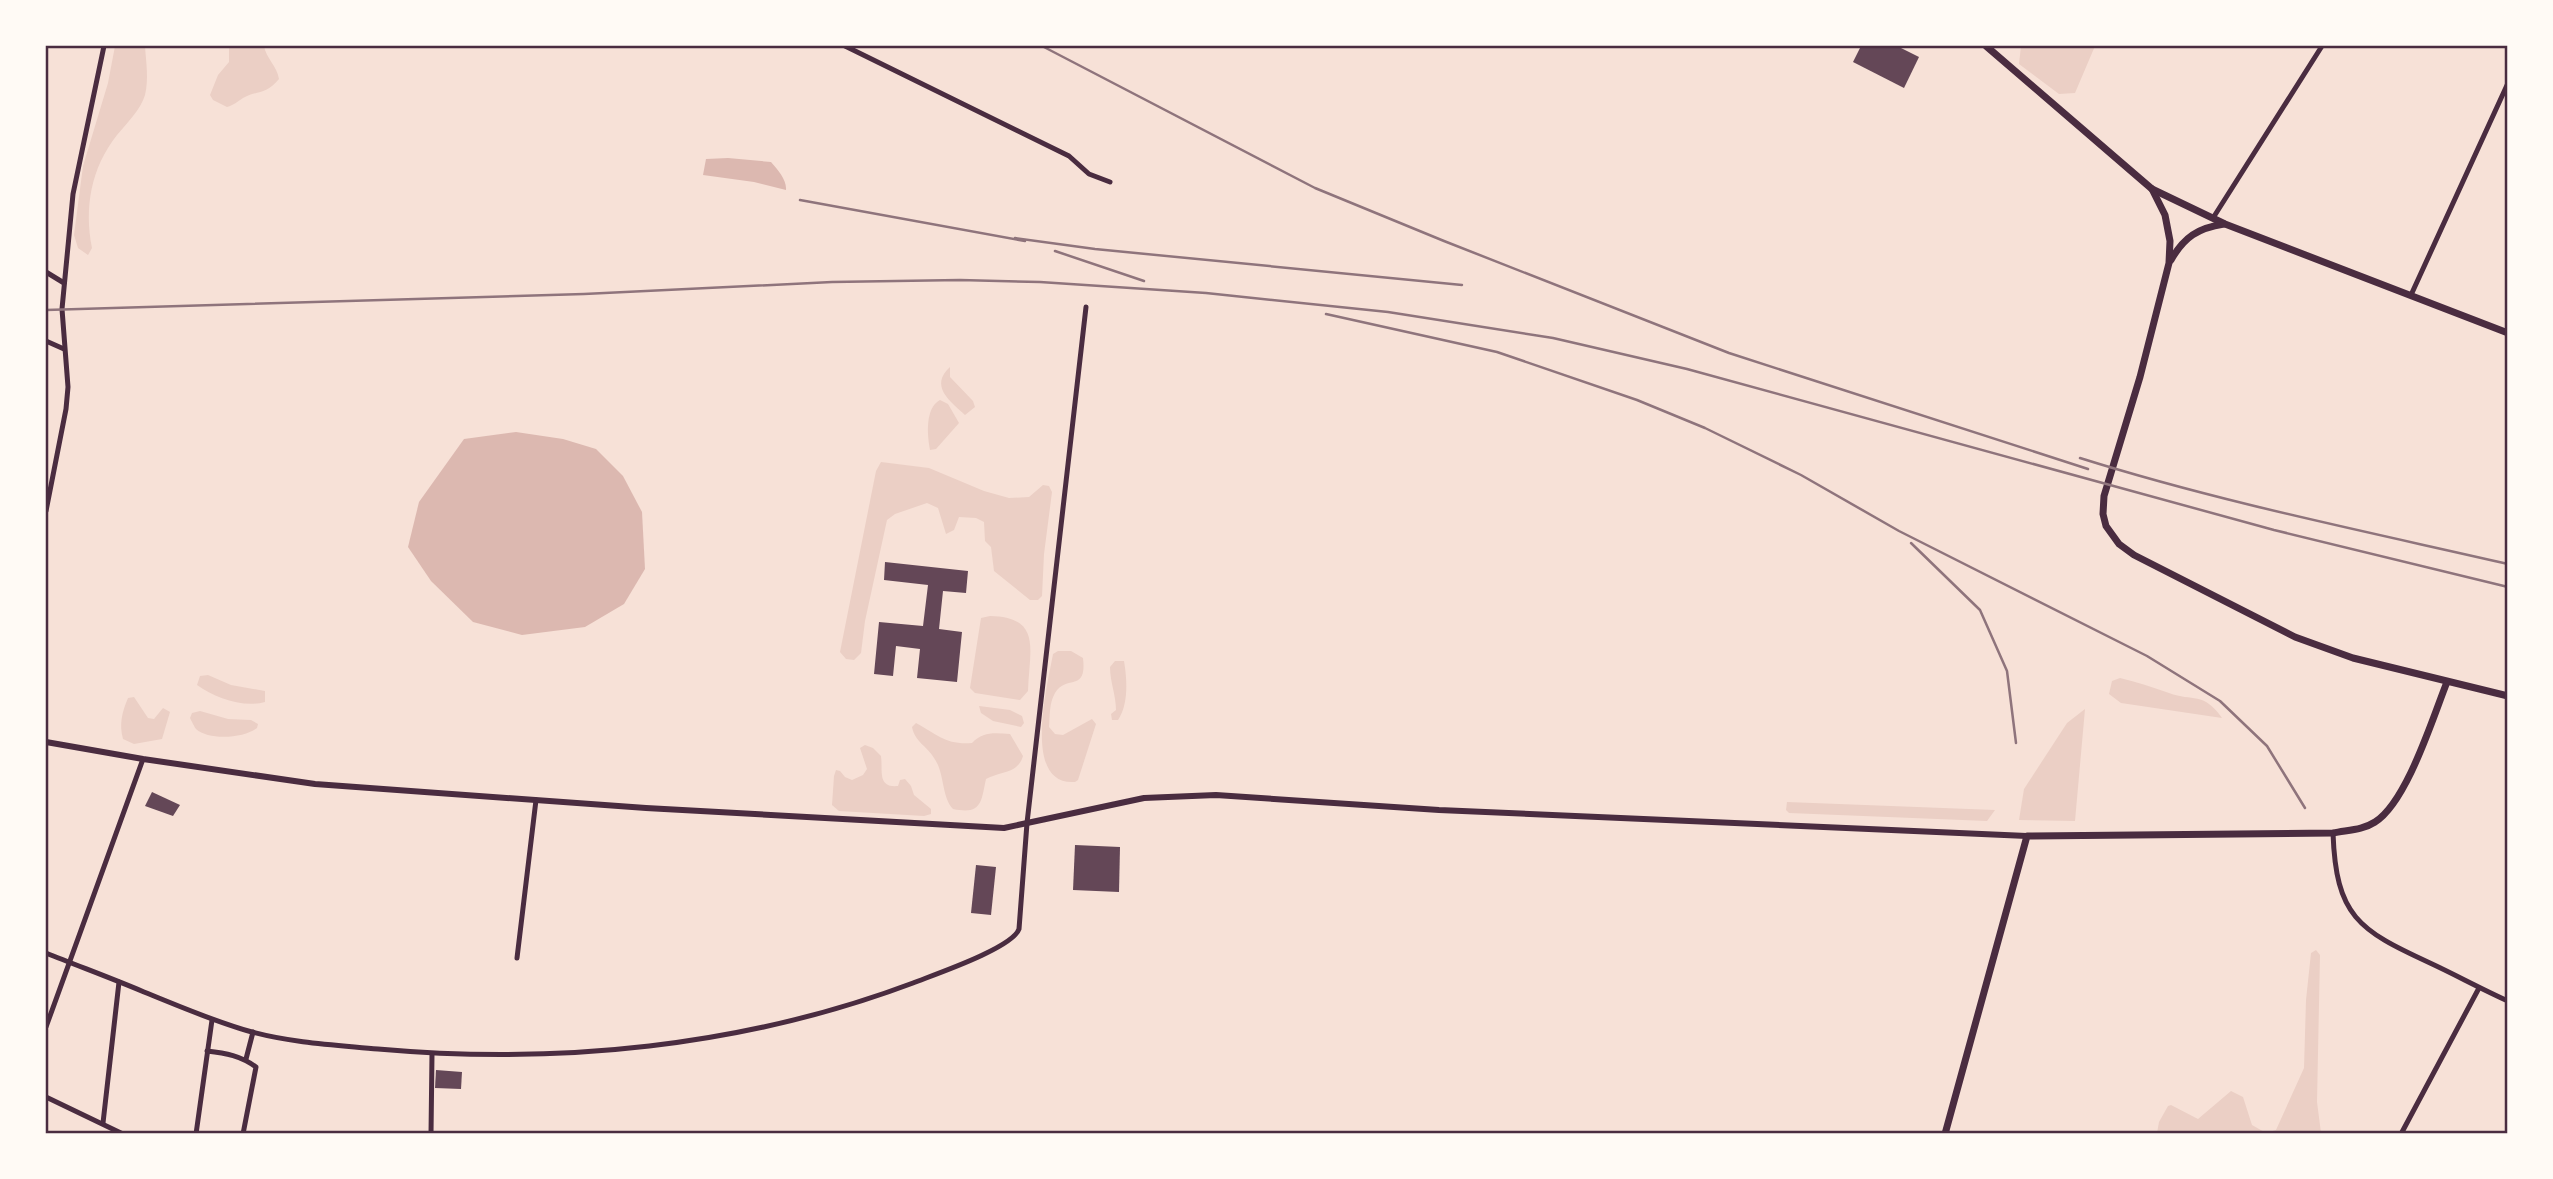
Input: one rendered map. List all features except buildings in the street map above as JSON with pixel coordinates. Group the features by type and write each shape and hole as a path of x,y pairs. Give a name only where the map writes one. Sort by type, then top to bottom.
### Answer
{"main road":[{"path":"1986,46 1995,48 2152,189 2225,223 2508,333"},
{"path":"2152,189 2165,215 2170,241 2169,263 2140,377 2104,496 2103,514 2106,526 2119,544 2134,555 2295,637 2353,658 2508,696"},
{"path":"2169,263 2178,247 2192,233 2225,223"},
{"path":"1945,1133 2027,836 2333,833 2360,829 2376,821 2389,808 2418,756 2447,682"}],"street":[{"path":"46,511 68,387 64,349 64,283 73,194 104,46"},
{"path":"845,46 1069,156 1090,174 1110,183"},
{"path":"2213,218 2322,46"},
{"path":"2411,295 2508,83"},
{"path":"46,272 64,283"},
{"path":"46,953 212,1020 253,1032 330,1045 432,1054 614,1051 730,1034 860,1003 968,962 1017,934 1027,823 1086,307"},
{"path":"46,341 64,349"},
{"path":"46,742 315,784 1004,828 1144,798 1216,795 1466,812 2027,836"},
{"path":"46,1027 143,759"},
{"path":"517,958 536,800"},
{"path":"2333,833 2334,863 2340,893 2359,923 2388,944 2508,1001"},
{"path":"103,1123 119,982"},
{"path":"2401,1133 2479,988"},
{"path":"196,1133 212,1020"},
{"path":"246,1059 253,1032"},
{"path":"207,1051 246,1059 256,1067 243,1133"},
{"path":"431,1133 432,1054"},
{"path":"46,1097 123,1133"}],"shaded area":[{"path":"115,46 145,46 146,89 140,105 108,148 96,174 89,218 92,248 88,255 78,248 74,235 83,166 108,83"},
{"path":"229,46 264,46 279,79 266,90 227,107 213,100 210,95 218,75 229,62"},
{"path":"2021,46 2095,46 2075,93 2059,94 2019,64"},
{"path":"706,159 771,162 784,179 786,190 754,182 703,175"},
{"path":"950,367 950,377 973,401 975,407 965,415 948,399 942,387 941,381"},
{"path":"940,400 948,404 959,423 936,449 930,450 929,415"},
{"path":"516,432 563,439 596,449 623,476 642,512 645,569 624,604 585,627 522,635 473,622 431,581 408,547 419,502 464,439"},
{"path":"881,462 929,468 984,491 1009,498 1029,497 1043,485 1049,486 1052,492 1042,596 1038,600 1030,600 994,571 991,547 985,541 984,522 976,518 959,517 954,530 946,534 938,508 927,503 895,514 887,520 865,621 861,653 854,660 846,659 840,652 876,471"},
{"path":"981,618 1007,618 1026,630 1030,650 1028,691 1020,700 975,693 970,688"},
{"path":"1058,651 1071,651 1083,658 1083,669 1079,679 1065,684 1055,693 1049,727 1055,734 1063,735 1092,719 1096,724 1078,780 1075,782 1058,779 1048,768 1043,751 1042,730 1047,687 1053,654"},
{"path":"1115,661 1124,661 1126,699 1118,720 1112,720 1111,714 1116,710 1110,667"},
{"path":"208,675 231,685 265,691 265,702 239,703 212,694 197,685 200,676"},
{"path":"2120,678 2177,696 2203,701 2222,718 2121,703 2109,694 2112,681"},
{"path":"134,697 148,718 154,719 163,708 170,712 162,739 134,744 123,739 123,713 128,698"},
{"path":"979,706 1010,710 1022,716 1024,723 1021,727 993,721 981,713"},
{"path":"2085,709 2075,821 2019,820 2024,789 2067,723"},
{"path":"200,711 228,719 251,720 258,724 257,728 236,736 218,737 202,733 196,729 190,718 192,713"},
{"path":"916,723 942,738 963,743 972,743 980,736 990,734 1010,734 1023,756 1021,762 1013,769 986,779 981,800 975,808 953,809 937,764 914,732 912,727"},
{"path":"865,745 881,756 884,781 891,786 898,786 900,780 905,779 914,795 931,809 931,814 924,816 839,811 832,805 836,770 852,780 863,775 867,769 860,748"},
{"path":"1787,802 1995,810 1987,821 1789,813 1786,810"},
{"path":"2316,950 2320,955 2317,1102 2321,1133 2266,1133 2276,1130 2304,1068 2306,1000 2311,953"},
{"path":"2231,1091 2243,1097 2252,1125 2266,1133 2157,1133 2159,1122 2168,1106 2171,1105 2198,1119"}],"railway":[{"path":"1042,46 1315,188 1444,241 1729,353 2088,469"},
{"path":"800,200 1025,241"},
{"path":"1015,238 1095,249 1462,285"},
{"path":"1055,251 1144,281"},
{"path":"46,310 584,294 832,282 960,280 1040,282 1206,293 1388,312 1553,338 1687,369 2274,530 2508,587"},
{"path":"1326,314 1497,352 1637,400 1705,428 1801,475 1899,531 2147,656 2220,701 2267,746 2305,808"},
{"path":"2080,458 2239,502 2508,564"},
{"path":"1911,543 1980,610 2007,671 2016,743"}]}
